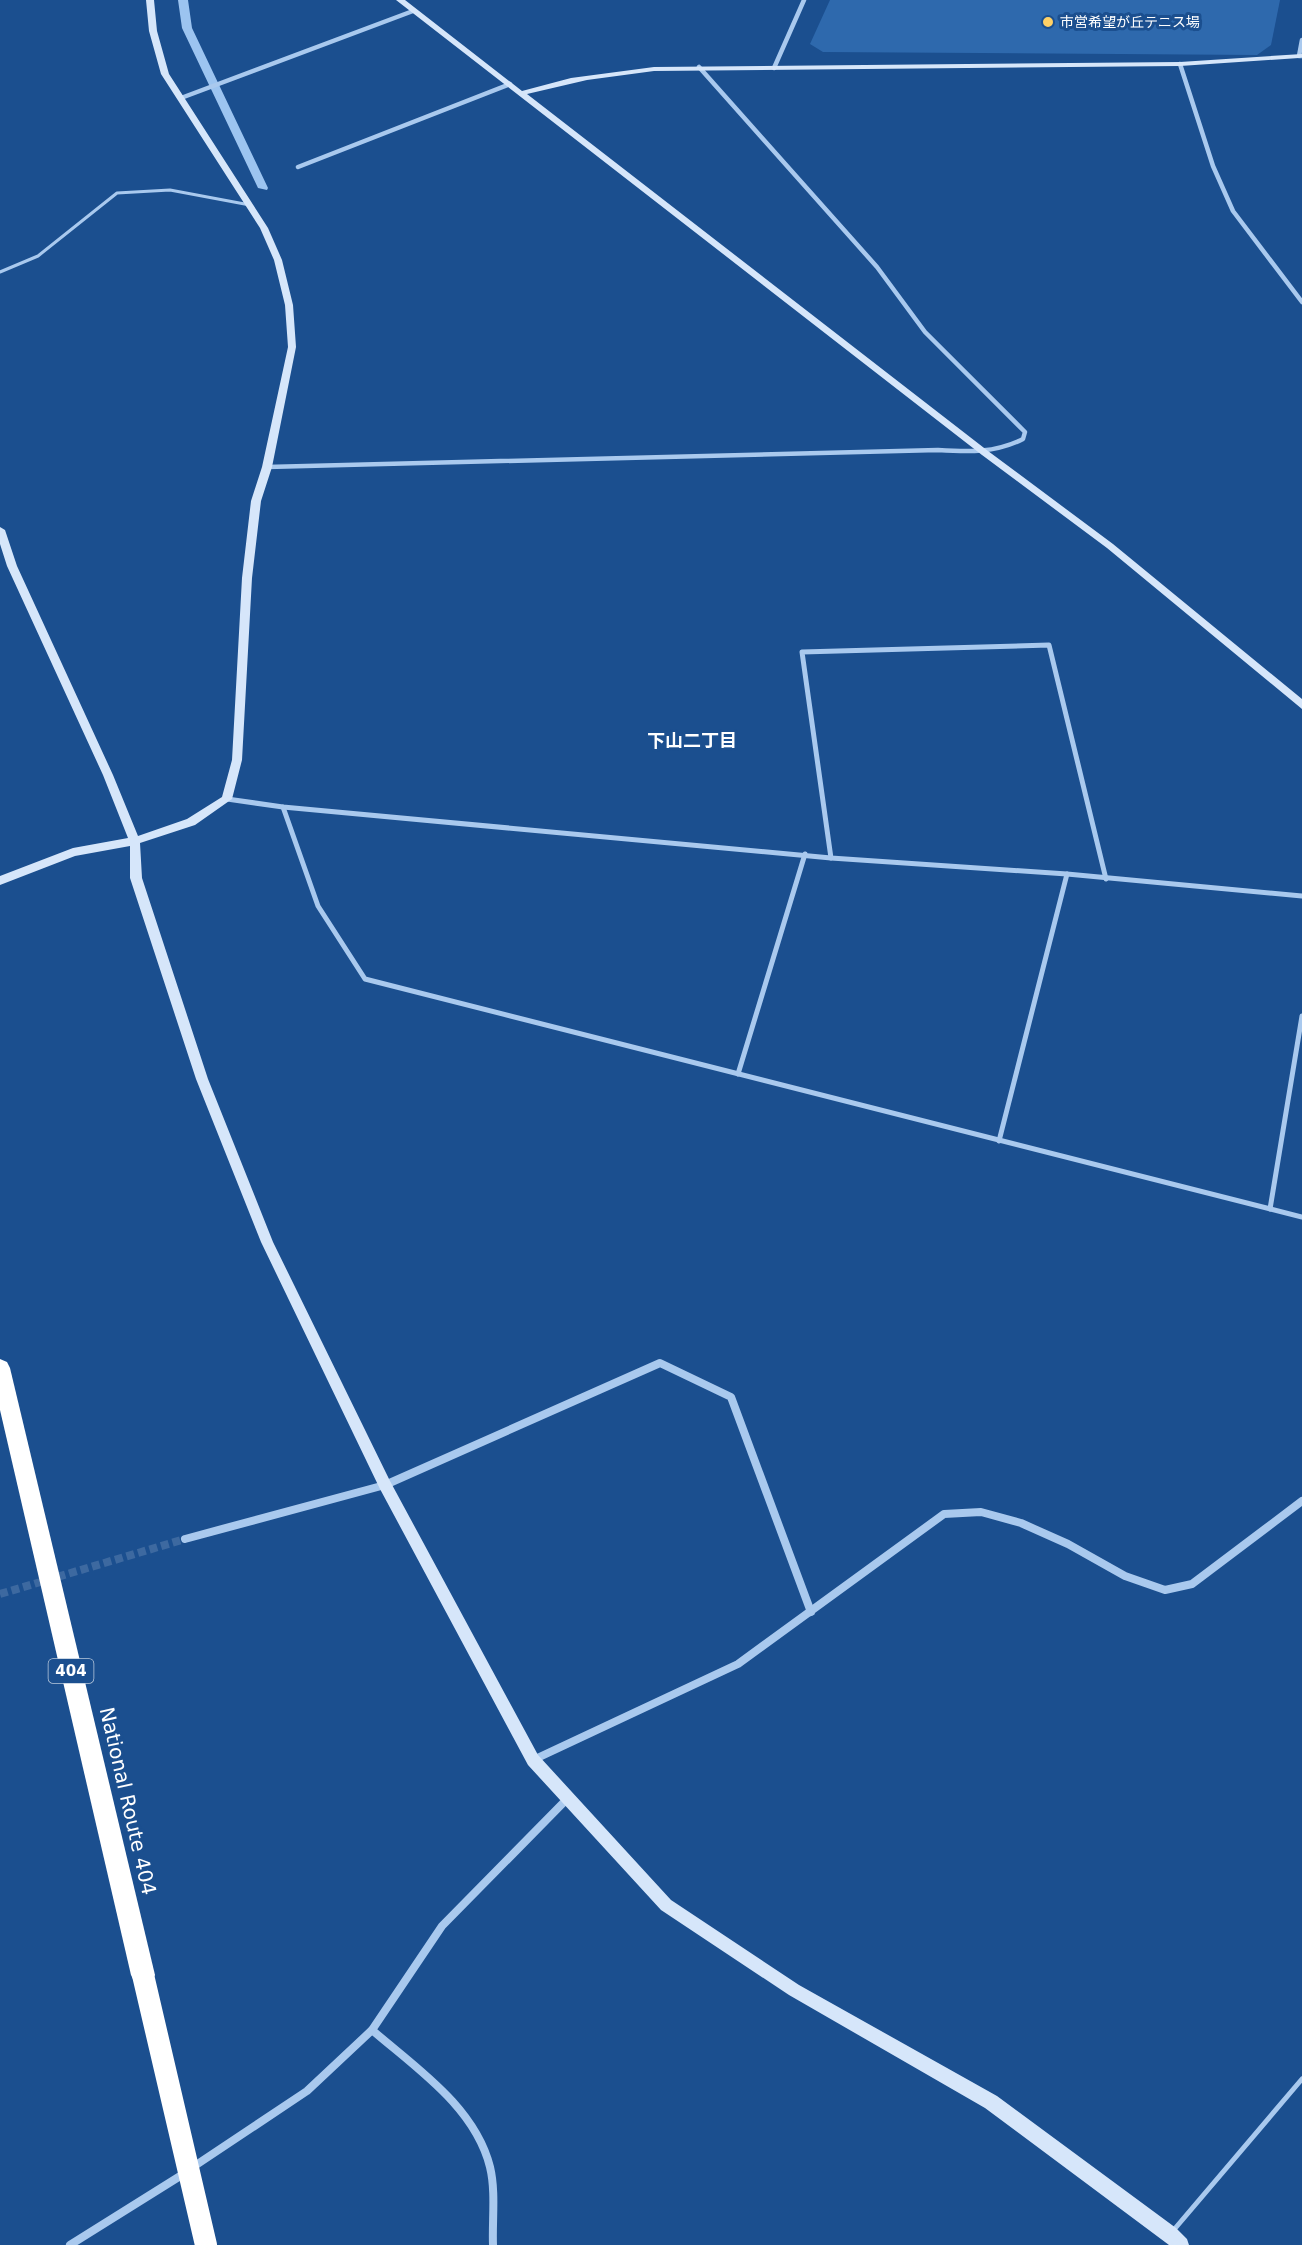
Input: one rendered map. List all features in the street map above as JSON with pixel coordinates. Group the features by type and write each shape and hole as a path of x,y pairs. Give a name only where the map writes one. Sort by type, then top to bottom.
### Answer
{"highway":[{"name":"National Route 404","path":"0,1368 207,2245"}],"street":[{"path":"150,0 153,31 165,74 264,228 278,261 290,305 292,347 267,467 256,501 253,523 247,578 237,760 227,799"},
{"path":"400,0 985,453 1110,546 1302,705"},
{"path":"774,68 804,0"},
{"path":"181,98 413,10"},
{"path":"522,93 585,77 654,69 1179,64 1301,56 1302,40"},
{"path":"1179,64 1213,166 1233,211 1302,302"},
{"path":"267,467 938,450 985,453 1006,449 1023,439 1025,432 925,332 877,267 699,67"},
{"path":"298,167 510,84"},
{"path":"0,530 12,566 108,775 135,841 136,878 202,1079 267,1242 385,1485 533,1761 666,1905 794,1990 991,2102 1170,2234 1181,2245"},
{"path":"831,858 802,652 1049,645 1106,879"},
{"path":"0,881 73,852 135,841 190,822 227,799 283,807 831,858 1067,874 1302,896"},
{"path":"283,807 318,906 365,979 1302,1217"},
{"path":"738,1074 805,854"},
{"path":"999,1141 1067,874"},
{"path":"1270,1209 1302,1016"},
{"path":"185,1539 385,1485 660,1363 731,1397 811,1612"},
{"path":"533,1761 738,1664 944,1514 981,1512 1021,1523 1068,1544 1125,1576 1165,1590 1192,1584 1300,1505"},
{"path":"70,2245 247,2133 307,2091 372,2030 442,1926 567,1798"},
{"path":"372,2030 444,2093 472,2126 490,2167 493,2245"}],"lane":[{"path":"0,272 38,256 117,193 170,190 250,205"},
{"path":"1170,2234 1302,2079"}],"shaded area":[{"name":"市営希望が丘テニス場","path":"830,0 1280,0 1271,45 1257,55 823,52 810,44"}],"waterway":[{"path":"183,0 187,28 263,188"}],"tunnel":[{"path":"0,1594 185,1539"}],"place":[{"name":"市営希望が丘テニス場","path":"1048,22"}],"district":[{"name":"下山二丁目","path":"692,741"}]}
